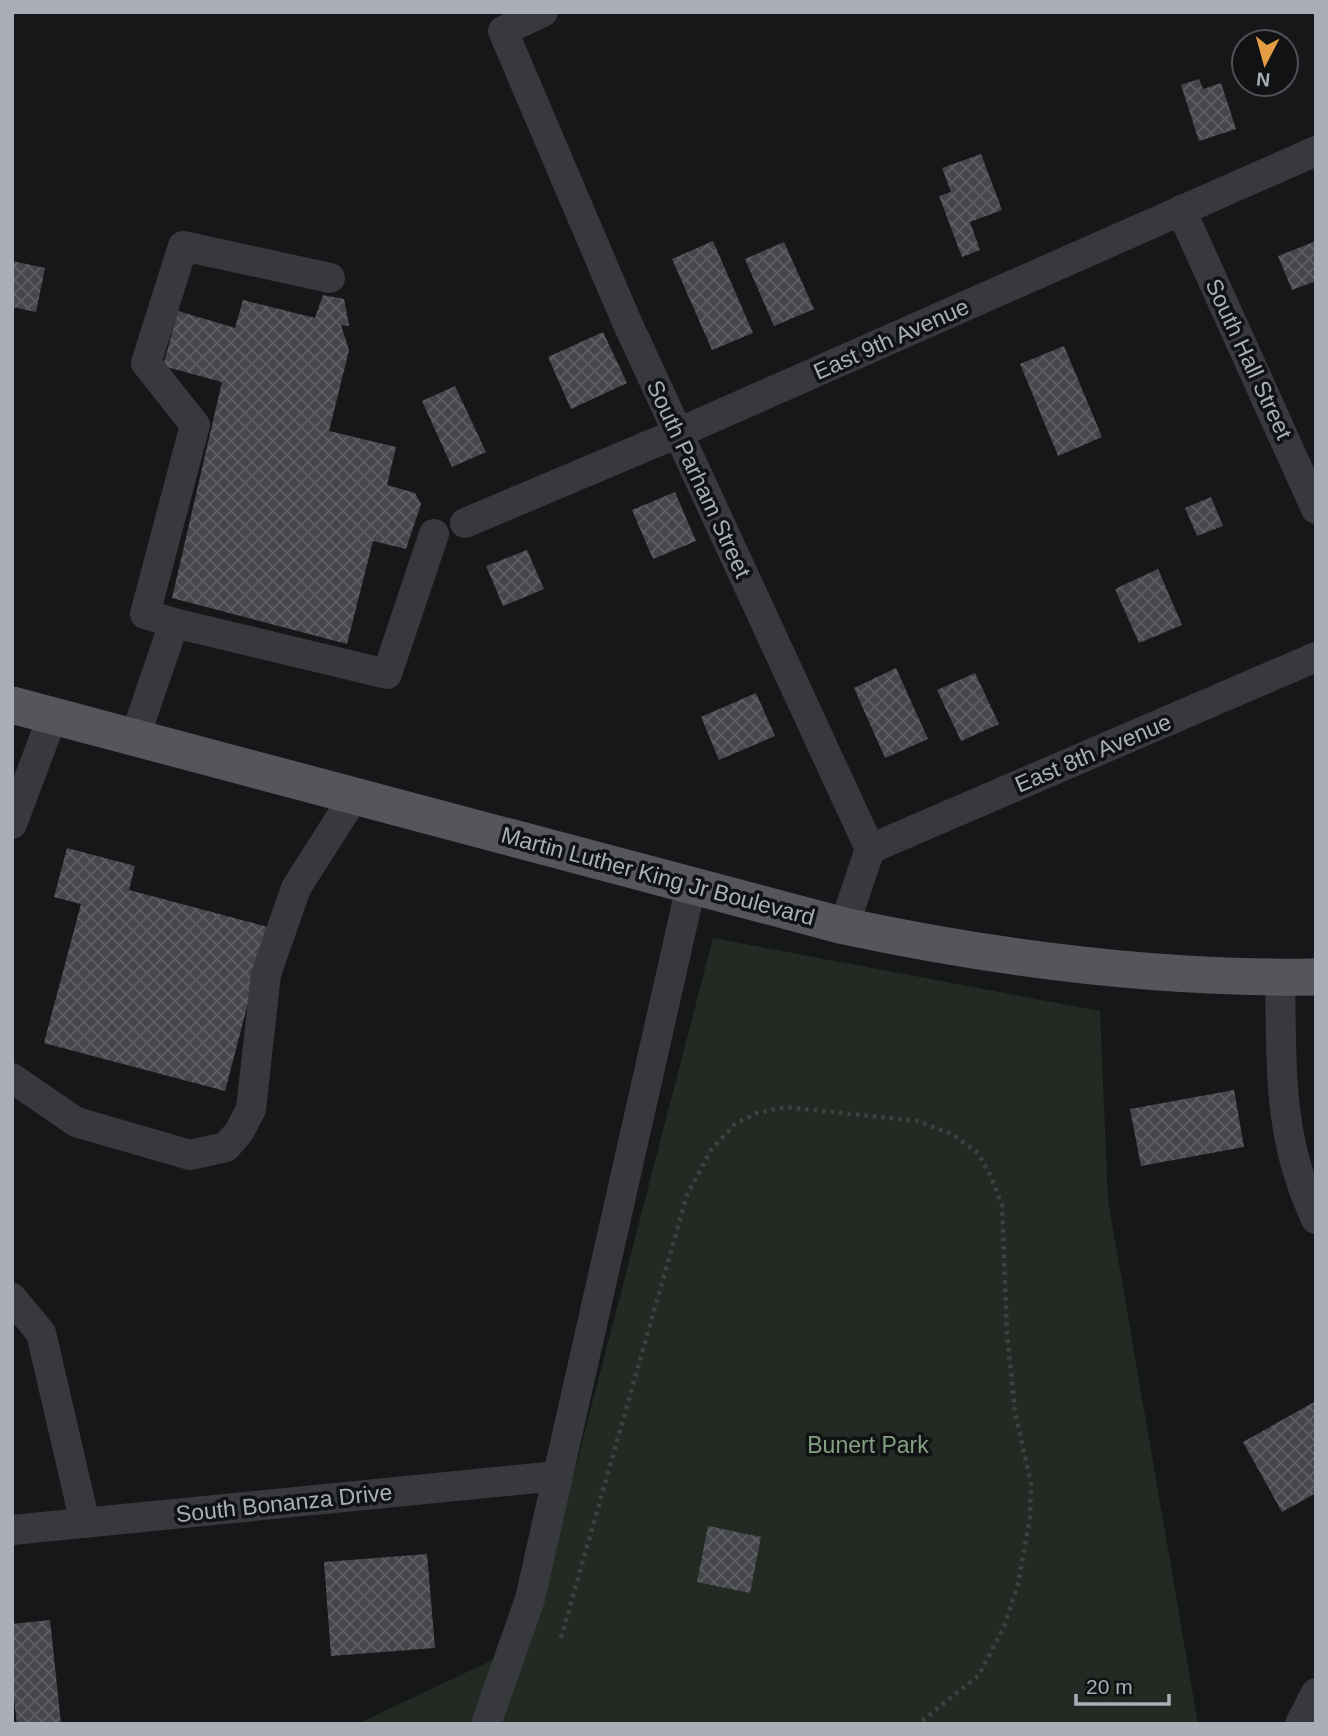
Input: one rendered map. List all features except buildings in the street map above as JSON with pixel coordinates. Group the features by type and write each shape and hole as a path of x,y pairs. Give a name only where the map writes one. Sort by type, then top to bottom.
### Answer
{"main road":[{"name":"Martin Luther King Jr Boulevard","path":"12,705 844,926 1028,960 1280,977 1316,977"}],"street":[{"name":"South Parham Street","path":"543,12 503,31 626,320 870,849"},
{"name":"East 9th Avenue","path":"465,523 678,433 1316,152"},
{"name":"South Hall Street","path":"1181,210 1316,509"},
{"path":"330,278 183,246 146,363 195,425 145,614 387,674 434,534"},
{"path":"135,737 174,623"},
{"name":"East 8th Avenue","path":"870,849 1316,657"},
{"path":"12,824 53,715"},
{"path":"12,1078 76,1122 190,1155 226,1147 239,1132 251,1109 266,974 296,888 355,795"},
{"path":"844,926 870,849"},
{"path":"486,1724 530,1599 691,886"},
{"path":"1280,977 1283,1114 1293,1158 1316,1219"},
{"path":"12,1298 41,1334 85,1523"},
{"name":"South Bonanza Drive","path":"12,1530 556,1476"},
{"path":"1300,1724 1316,1693"}],"path":[{"path":"561,1638 687,1195 710,1150 735,1124 757,1113 785,1107 918,1121 952,1134 978,1153 1002,1205 1003,1279 1014,1412 1031,1484 1030,1518 1018,1584 1004,1627 979,1675 918,1724"}],"green space":[{"name":"Bunert Park","path":"713,938 1100,1011 1108,1200 1198,1724 357,1724 501,1656 572,1481"}]}
